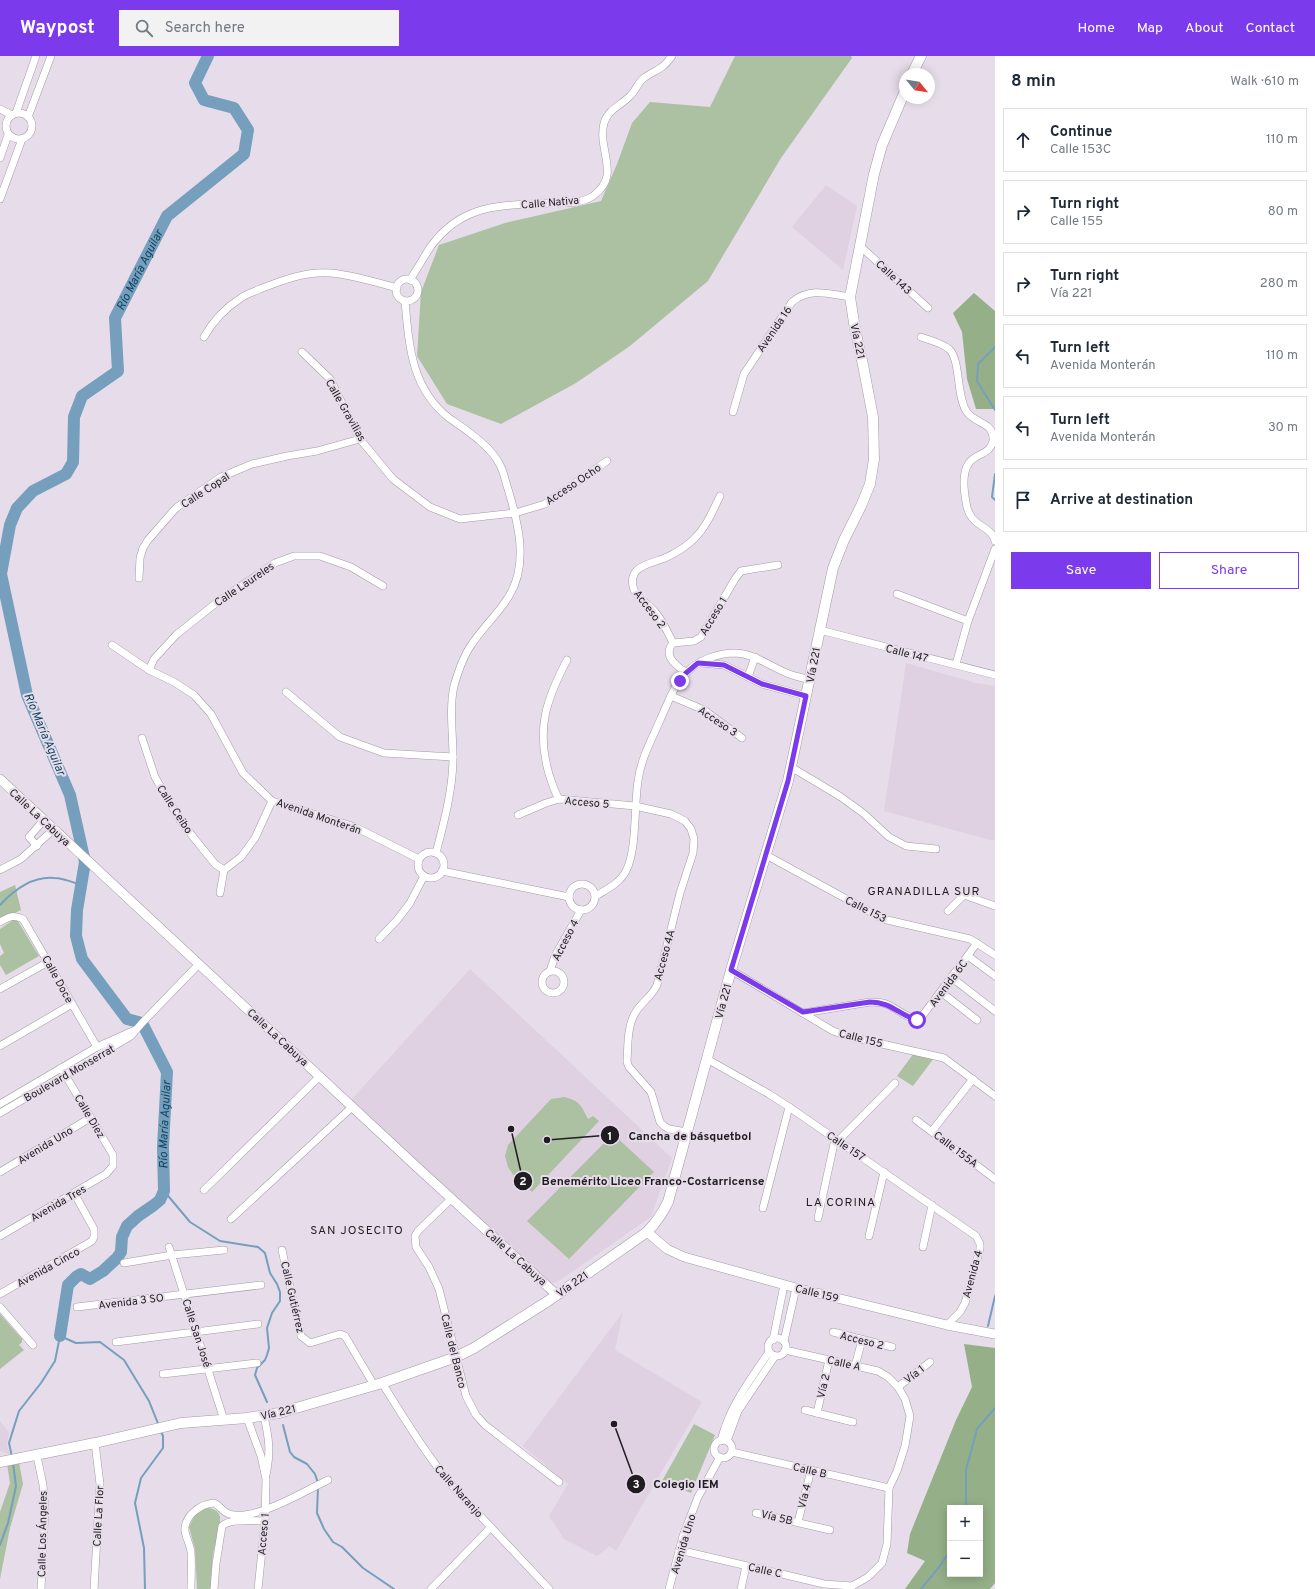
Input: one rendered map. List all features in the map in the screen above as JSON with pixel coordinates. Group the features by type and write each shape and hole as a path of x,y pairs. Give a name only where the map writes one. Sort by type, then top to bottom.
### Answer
{"main road":[{"path":"915,68 921,56"},
{"name":"Vía 221","path":"2,1462 37,1456 181,1423 246,1418 279,1413 378,1384 456,1357 474,1348 557,1295 647,1232 662,1215 668,1202 731,970 778,819 791,767 833,568 844,540 870,484 874,459 873,417 850,297 874,174 882,145 899,104"}],"street":[{"path":"0,109 14,114 24,114 28,117 32,128 29,135 22,139 14,139 8,135 3,125 14,114 36,56"},
{"path":"28,117 51,56"},
{"name":"Calle Nativa","path":"410,280 432,246 448,227 462,217 488,208 575,202 592,197 601,189 606,181 608,171 602,143 604,122 614,107 631,96 643,79 663,66 672,56"},
{"path":"0,158 8,135"},
{"path":"0,199 22,139"},
{"name":"Calle 143","path":"860,246 928,308"},
{"path":"204,337 219,316 242,297 297,276 314,273 331,273 347,275 396,288"},
{"path":"407,279 410,280 414,282 418,288 417,295 412,300 405,301 399,298 396,288 400,282 407,279"},
{"name":"Avenida 16","path":"733,412 744,374 792,302 799,296 807,293 825,293 850,297"},
{"path":"405,301 409,349 421,384 432,400 447,416 482,442 500,465 516,513 521,555 517,577 510,595 471,645 460,665 454,688 451,712 453,757 447,807 436,853"},
{"path":"921,337 944,346 953,354 960,392 967,412 991,429 993,433 993,440 988,450 969,463 965,474 965,481 967,511 976,522 992,533 995,541"},
{"name":"Calle Gravilias","path":"302,352 330,379 360,439 394,479 430,507 460,518 516,513"},
{"name":"Calle Copal","path":"138,578 140,558 143,548 148,540 176,508 221,477 252,464 318,451 360,439"},
{"name":"Acceso Ocho","path":"516,513 545,504 607,461"},
{"name":"Acceso 2","path":"673,643 658,616 635,592 632,583 634,574 641,566 671,554 696,538 703,529 720,496"},
{"path":"956,664 968,621 995,549"},
{"name":"Calle Laureles","path":"149,670 154,659 176,635 216,603 275,563 294,556 320,556 351,567 383,586"},
{"name":"Acceso 1","path":"673,643 694,642 701,637 741,571 778,565"},
{"path":"898,594 968,621"},
{"name":"Calle 147","path":"820,630 995,675"},
{"path":"673,643 669,652 672,662 686,673"},
{"name":"Avenida Monterán","path":"112,645 149,670 174,682 194,695 211,714 244,772 272,801 355,827 419,859"},
{"path":"596,896 615,884 626,872 632,855 638,780 648,745 671,696 686,673 698,663 715,656 736,653 755,657 791,675 810,680"},
{"path":"748,677 755,657"},
{"path":"559,800 554,792 548,772 543,742 545,715 552,688 566,660"},
{"path":"698,663 724,665 762,684 806,696"},
{"path":"286,692 340,737 384,753 453,757"},
{"name":"Acceso 3","path":"671,696 704,710 742,738"},
{"name":"Calle Ceibo","path":"142,738 154,777 181,822 215,864 224,870"},
{"path":"791,767 841,796 863,813 888,837 906,846 936,849"},
{"name":"Calle La Cabuya","path":"0,779 451,1199 557,1295"},
{"name":"Acceso 5","path":"518,815 546,803 559,800 635,806"},
{"path":"220,892 224,870 241,857 255,838 272,801"},
{"name":"Acceso 4A","path":"635,806 671,814 685,821 691,829 694,839 693,853 680,893 657,984 654,992 634,1015 631,1026 627,1062 629,1067 651,1092 660,1122 670,1129 687,1132"},
{"path":"37,846 29,837 44,820"},
{"path":"0,870 21,860 54,829"},
{"path":"432,852 436,853 442,859 442,870 436,876 424,876 419,870 419,859 425,854 432,852"},
{"name":"Calle 153","path":"766,855 886,920 967,938 995,954"},
{"path":"442,870 569,897"},
{"path":"379,939 397,920 410,903 424,876"},
{"path":"579,884 588,885 594,891 596,896 596,900 592,907 585,910 580,910 571,905 569,897 572,889 579,884"},
{"path":"948,911 964,895 995,906"},
{"name":"Acceso 4","path":"550,971 555,956 580,910"},
{"name":"Calle Doce","path":"0,922 9,916 16,915 23,919 97,1047"},
{"name":"Avenida 6C","path":"803,1012 870,1002 890,1006 917,1020 922,1018 977,943"},
{"path":"968,956 995,976"},
{"path":"0,989 48,962"},
{"name":"Boulevard Monserrat","path":"0,1113 131,1036 135,1030 199,964"},
{"name":"Calle 155","path":"731,970 833,1031 851,1037 944,1058 995,1096"},
{"path":"951,978 995,1011"},
{"path":"941,992 977,1020"},
{"path":"0,1046 72,1004"},
{"name":"Boulevard Monserrat","path":"0,1104 97,1047 135,1030"},
{"name":"Calle 157","path":"707,1059 789,1107 972,1232 978,1240"},
{"name":"Calle Diez","path":"61,1068 113,1155 113,1166"},
{"path":"204,1190 320,1076"},
{"path":"932,1131 973,1079"},
{"path":"818,1218 837,1140 895,1083"},
{"path":"231,1219 352,1107"},
{"path":"763,1208 789,1107"},
{"name":"Avenida Uno","path":"0,1172 90,1118"},
{"name":"Calle 155A","path":"916,1120 995,1179"},
{"name":"Avenida Tres","path":"0,1236 106,1174 113,1166"},
{"path":"869,1236 884,1172"},
{"name":"Avenida Cinco","path":"0,1294 88,1244 94,1237 94,1229 74,1193"},
{"name":"Calle del Banco","path":"451,1199 418,1231 415,1236 415,1241 416,1247 429,1267 439,1289 466,1396 476,1415 485,1425 559,1482"},
{"path":"924,1248 932,1205"},
{"name":"Calle 159","path":"647,1232 667,1249 684,1257 796,1288 947,1325 995,1334"},
{"name":"Avenida 4","path":"947,1325 960,1312 965,1303 980,1249 978,1240"},
{"name":"Calle San José","path":"169,1247 224,1420"},
{"path":"124,1263 172,1255 224,1250"},
{"name":"Calle Gutiérrez","path":"282,1250 301,1336 305,1341 310,1343 340,1334 345,1336 378,1384"},
{"name":"Avenida 3 SO","path":"77,1307 261,1285"},
{"path":"772,1354 769,1345 773,1340 784,1285"},
{"path":"772,1354 783,1354 785,1350 784,1341 796,1288"},
{"path":"0,1307 32,1345"},
{"path":"116,1342 258,1324"},
{"name":"Acceso 2","path":"833,1332 892,1347"},
{"path":"773,1340 776,1339 784,1341"},
{"path":"855,1366 862,1340"},
{"name":"Calle A","path":"785,1350 878,1371 888,1377 898,1387"},
{"path":"724,1441 731,1411 738,1397 772,1354"},
{"name":"Vía 2","path":"817,1413 830,1360"},
{"name":"Vía 1","path":"898,1387 930,1362"},
{"path":"163,1374 257,1363"},
{"name":"Calle Naranjo","path":"378,1384 435,1465 454,1488 548,1589"},
{"path":"852,1588 868,1578 882,1563 887,1544 889,1488 897,1471 910,1416 905,1399 898,1387"},
{"path":"805,1410 853,1422"},
{"name":"Acceso 1","path":"259,1587 266,1520 266,1479 270,1457 264,1416"},
{"name":"Acceso 1","path":"246,1418 261,1456 266,1479"},
{"path":"724,1441 732,1447 732,1452 726,1457 720,1456 716,1453 715,1447 717,1444 724,1441"},
{"name":"Calle La Flor","path":"94,1589 100,1484 95,1443"},
{"name":"Calle B","path":"732,1452 889,1488"},
{"name":"Calle Los Ángeles","path":"37,1456 43,1485 45,1508 41,1589"},
{"name":"Avenida Uno","path":"669,1589 683,1536 698,1497 720,1456"},
{"name":"Vía 4","path":"798,1522 811,1470"},
{"path":"192,1589 191,1552 185,1532 186,1523 193,1513 206,1504 214,1503 229,1514 244,1514 266,1510 328,1480"},
{"name":"Vía 5B","path":"756,1513 830,1530"},
{"path":"214,1589 222,1526 225,1523 231,1522 266,1520"},
{"path":"431,1589 491,1527"},
{"name":"Calle C","path":"679,1550 824,1584 852,1588"},
{"path":"741,1589 746,1566"}],"shaded area":[{"path":"826,185 857,206 843,270 792,227"},
{"path":"906,663 976,683 995,686 995,840 990,840 884,811"},
{"path":"470,969 672,1158 651,1217 559,1281 553,1283 548,1282 351,1100"},
{"path":"623,1312 615,1350 702,1402 616,1551 610,1546 597,1556 564,1539 549,1516 568,1484 523,1446"},
{"path":"0,1421 9,1432 7,1445 10,1455 0,1451"}],"green space":[{"path":"735,56 851,56 852,58 781,158 708,281 630,346 576,383 501,424 447,404 417,356 421,292 439,245 505,223 601,201 617,164 632,123 650,102 710,107"},
{"path":"974,293 995,311 995,409 976,409 967,379 962,332 953,313"},
{"path":"15,885 21,910 0,920 0,892"},
{"path":"16,918 39,956 6,975 0,965 0,956 4,953 0,944 0,929"},
{"path":"914,1053 934,1058 913,1086 897,1076"},
{"path":"564,1097 577,1102 584,1110 588,1119 593,1116 599,1121 532,1192 527,1187 531,1182 524,1182 514,1176 508,1167 505,1156 508,1145 551,1099"},
{"path":"613,1134 654,1172 569,1259 527,1221"},
{"path":"0,1314 22,1339 22,1342 19,1345 24,1350 0,1369"},
{"path":"964,1344 995,1348 995,1583 990,1589 905,1589 925,1561 907,1553 910,1534 956,1420 972,1387"},
{"path":"694,1424 715,1435 691,1493 662,1481"},
{"path":"19,1462 23,1484 10,1528 0,1579 0,1512 10,1483 7,1464"},
{"path":"206,1508 217,1511 220,1517 220,1526 213,1554 212,1589 197,1589 195,1549 189,1527 195,1515"}],"waterway":[{"name":"Río María Aguilar","path":"60,1336 68,1285 81,1274 90,1279 103,1271 117,1258 121,1252 122,1237 127,1226 160,1200 164,1191 163,1147 167,1072 142,1023 127,1019 82,959 76,936 77,910 85,862 70,795 27,695 1,574 10,525 17,508 33,491 66,474 73,462 74,417 82,396 118,371 115,318 167,216 244,154 248,130 234,108 204,100 195,83 208,56"},
{"path":"995,347 978,364 977,381 995,410"},
{"path":"995,474 992,497 995,500"},
{"path":"0,905 18,889 39,879 57,878 81,885"},
{"path":"164,1191 190,1222 220,1241 258,1247 265,1253 270,1273 280,1292 280,1301 272,1313 267,1328 269,1348 267,1355 265,1360 257,1368 255,1375 267,1402"},
{"path":"988,1326 995,1296"},
{"path":"12,1457 9,1443 19,1411 41,1383 55,1361 60,1336 76,1343 100,1342 124,1360 149,1401 159,1426"},
{"path":"966,1505 966,1470 977,1429 995,1408"},
{"path":"283,1425 290,1452 294,1457 307,1464 315,1474 318,1483"},
{"path":"145,1589 144,1548 135,1503 141,1478 163,1448 163,1436 161,1432"},
{"path":"0,1545 8,1523 16,1486 13,1463"},
{"path":"318,1487 317,1513 324,1529 333,1542 342,1547 363,1568 394,1589"},
{"path":"921,1589 947,1556"}],"place":[{"name":"Benemérito Liceo Franco-Costarricense","path":"511,1129"},
{"name":"Cancha de básquetbol","path":"547,1140"},
{"name":"Colegio IEM","path":"614,1424"}],"district":[{"name":"GRANADILLA SUR","path":"924,891"},
{"name":"LA CORINA","path":"841,1202"},
{"name":"SAN JOSECITO","path":"357,1230"}],"route":[{"path":"680,681 686,673 698,663 724,665 762,684 806,696 788,781 778,819 731,970 803,1012 870,1002 886,1004 917,1020"}]}
